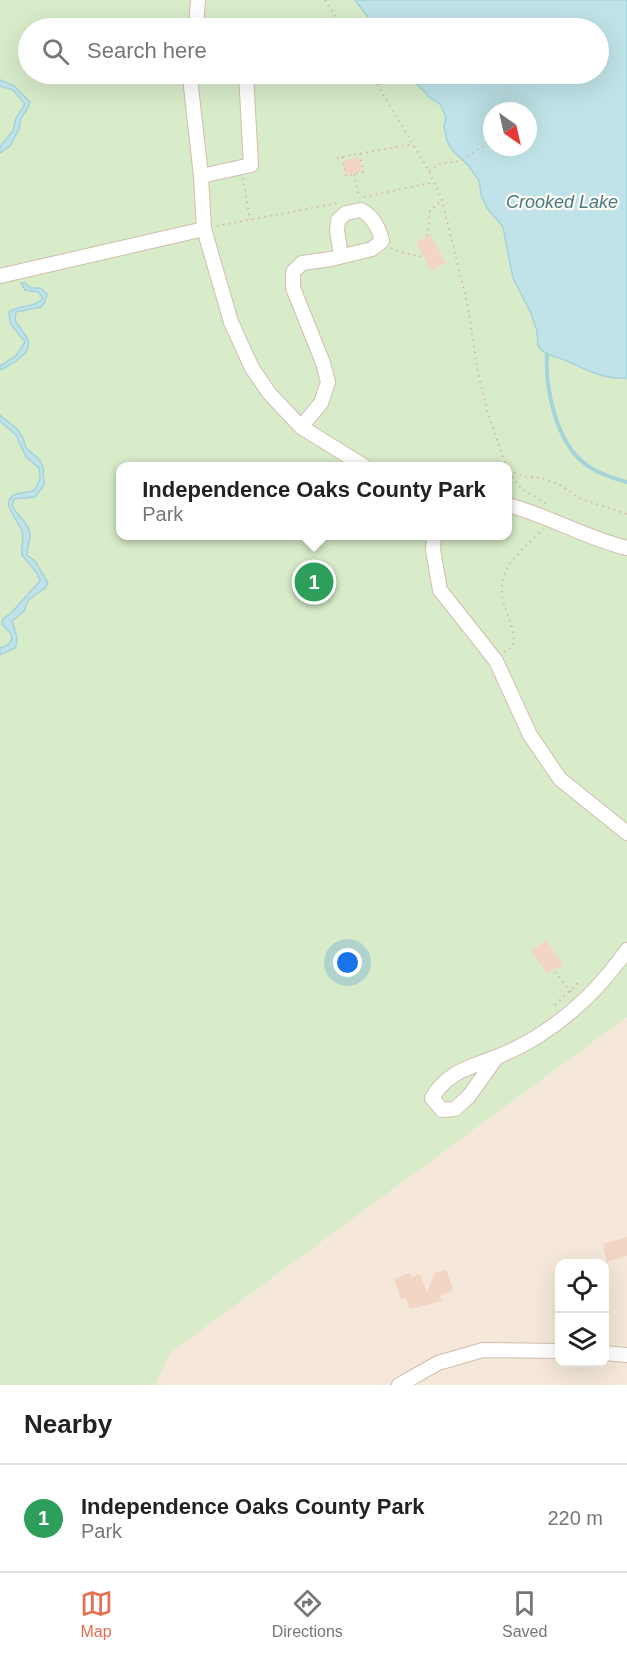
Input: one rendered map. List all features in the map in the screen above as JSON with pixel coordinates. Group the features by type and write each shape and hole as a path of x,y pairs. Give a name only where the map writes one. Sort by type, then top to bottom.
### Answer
{"street":[{"path":"197,18 198,0"},
{"path":"191,84 204,229 231,322 252,368 269,393 301,427 358,462"},
{"path":"201,176 250,165 246,84"},
{"path":"301,427 321,403 328,382 323,363 293,288 293,272 302,262 341,256 372,249 382,241 380,233 368,214 361,210 346,213 338,220 336,230 341,256"},
{"path":"0,276 204,229"},
{"path":"512,506 605,543 627,548"},
{"path":"434,540 433,550 440,590 494,659 530,735 560,779 627,833"},
{"path":"497,1057 469,1096 455,1109 442,1110 432,1098 439,1086 465,1068 497,1057 538,1036 580,1004 608,976 627,950"},
{"path":"399,1385 438,1363 483,1350 555,1351"},
{"path":"609,1353 627,1355"}],"path":[{"path":"325,0 337,18"},
{"path":"377,84 429,171 442,200 468,307 478,373 487,410 505,462"},
{"path":"337,158 412,144"},
{"path":"429,171 442,163 461,161 483,146"},
{"path":"342,157 346,176 363,172 360,153"},
{"path":"242,168 250,220"},
{"path":"354,174 359,198"},
{"path":"427,236 430,211 442,200"},
{"path":"382,241 400,252 424,257"},
{"path":"512,472 542,478 560,485 581,499 627,514"},
{"path":"494,659 512,646 514,641 501,585 503,573 547,523"},
{"path":"555,972 580,1004"},
{"path":"555,1005 581,980"}],"shaded area":[{"path":"627,1017 627,1385 126,1385"}],"green space":[{"path":"0,0 627,0 627,1017 170,1353 155,1385 0,1385"}],"water":[{"name":"Crooked Lake","path":"355,0 627,0 627,378 596,374 547,354 538,346 537,331 531,313 513,278 503,227 487,208 481,195 479,181 447,141 444,126 446,117 440,104 429,97 417,84 609,84 609,18 368,18"},
{"path":"0,80 14,86 30,102 10,146 0,153 0,147 13,131 16,118 25,104 13,90 0,86"},
{"path":"21,283 31,288 40,288 47,294 41,307 16,312 15,320 26,335 29,346 19,359 0,370 0,366 16,356 25,342 10,323 9,312 36,304 43,298 38,292 25,290"},
{"path":"0,415 17,429 26,448 39,459 43,467 44,485 35,497 14,499 12,505 28,526 30,539 27,555 35,561 48,583 45,588 28,600 24,611 12,621 17,638 15,648 0,655 0,648 8,645 12,639 11,634 2,624 3,619 40,581 37,573 22,555 22,531 11,512 9,502 14,495 33,491 40,479 39,468 26,457 16,435 0,421"}],"building":[{"path":"359,157 362,171 346,175 343,160"},
{"path":"430,234 446,263 431,271 416,242"},
{"path":"546,940 563,964 547,974 531,951"},
{"path":"627,1237 627,1256 609,1261 603,1244"},
{"path":"446,1269 453,1290 440,1296 442,1301 410,1309 406,1298 401,1299 394,1279 410,1273 412,1277 420,1274 427,1292 435,1273"}],"waterway":[{"path":"547,354 550,398 566,442 589,467 604,475 627,482"}],"place":[{"name":"Independence Oaks County Park","path":"314,582"}]}
